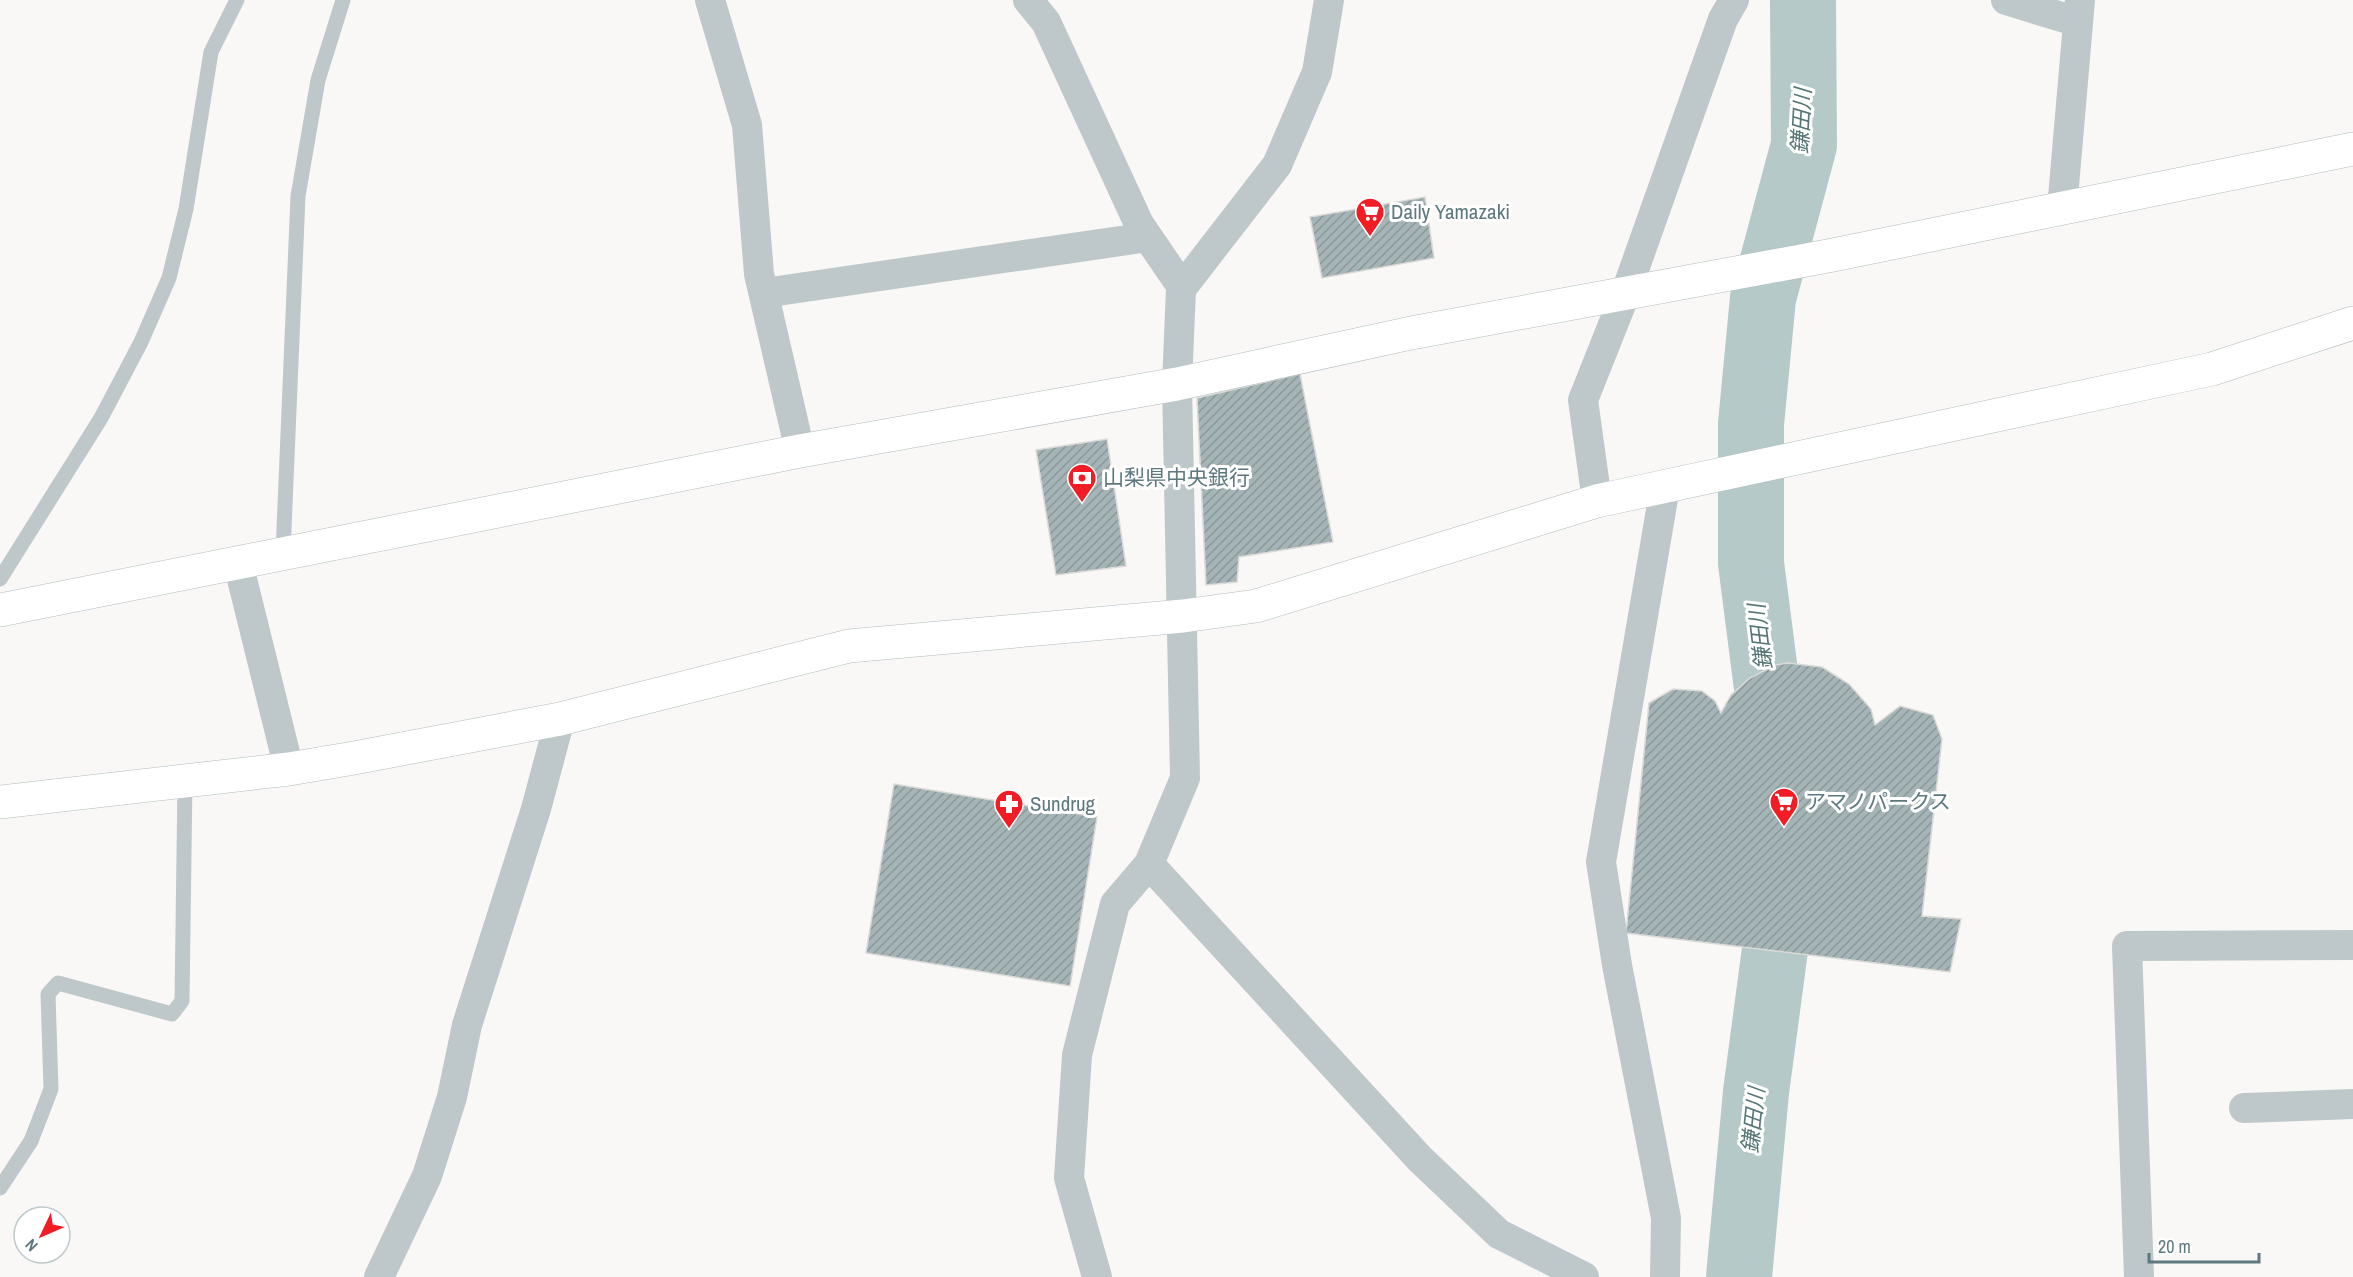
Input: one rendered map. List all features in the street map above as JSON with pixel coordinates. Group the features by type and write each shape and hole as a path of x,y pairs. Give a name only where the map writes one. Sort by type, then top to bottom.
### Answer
{"street":[{"path":"710,0 747,125 759,274 800,451"},
{"path":"1028,0 1046,22 1148,237 1182,287"},
{"path":"1097,1277 1069,1178 1077,1055 1115,904 1149,864 1185,778 1177,384 1182,287 1278,165 1317,72 1329,0"},
{"path":"1597,501 1583,400 1626,292 1723,19 1734,0"},
{"path":"2006,0 2079,11 2062,209"},
{"path":"0,610 800,451 1177,384 1411,333 1833,255 2353,149"},
{"path":"764,293 1148,237"},
{"path":"0,802 289,769 560,720 849,646 1183,616 1256,606 1597,501 2212,369 2353,323"},
{"path":"1665,487 1601,862 1617,965 1666,1218 1665,1277"},
{"path":"238,563 289,769"},
{"path":"379,1277 427,1176 452,1097 467,1025 536,809 560,720"},
{"path":"1149,864 1420,1159 1499,1234 1584,1277"},
{"path":"2139,1277 2127,946 2353,945"},
{"path":"2244,1108 2353,1104"}],"lane":[{"path":"0,579 101,418 141,342 169,278 186,210 211,52 237,0"},
{"path":"283,553 298,196 318,80 343,0"},
{"path":"0,1188 31,1141 51,1089 48,994 58,983 172,1014 182,1001 185,780"}],"building":[{"path":"1425,197 1434,258 1322,278 1310,217"},
{"path":"1300,374 1333,542 1239,557 1237,582 1206,585 1197,398"},
{"path":"1107,439 1126,566 1056,575 1036,450"},
{"name":"アマノパークス","path":"1788,663 1822,667 1849,684 1871,709 1875,725 1900,706 1933,715 1942,739 1922,916 1961,919 1950,972 1626,933 1649,703 1673,689 1702,691 1715,701 1721,713 1731,695 1750,678 1775,665"},
{"path":"894,784 1097,817 1070,986 866,953"}],"waterway":[{"name":"鎌田川","path":"1772,760 1767,688 1751,563 1751,424 1763,298 1804,145 1803,0"},
{"name":"鎌田川","path":"1739,1277 1756,1092 1782,897 1779,860"}],"place":[{"name":"Daily Yamazaki","path":"1370,238"},
{"name":"山梨県中央銀行","path":"1082,504"},
{"name":"アマノパークス","path":"1784,828"},
{"name":"Sundrug","path":"1009,830"}]}
